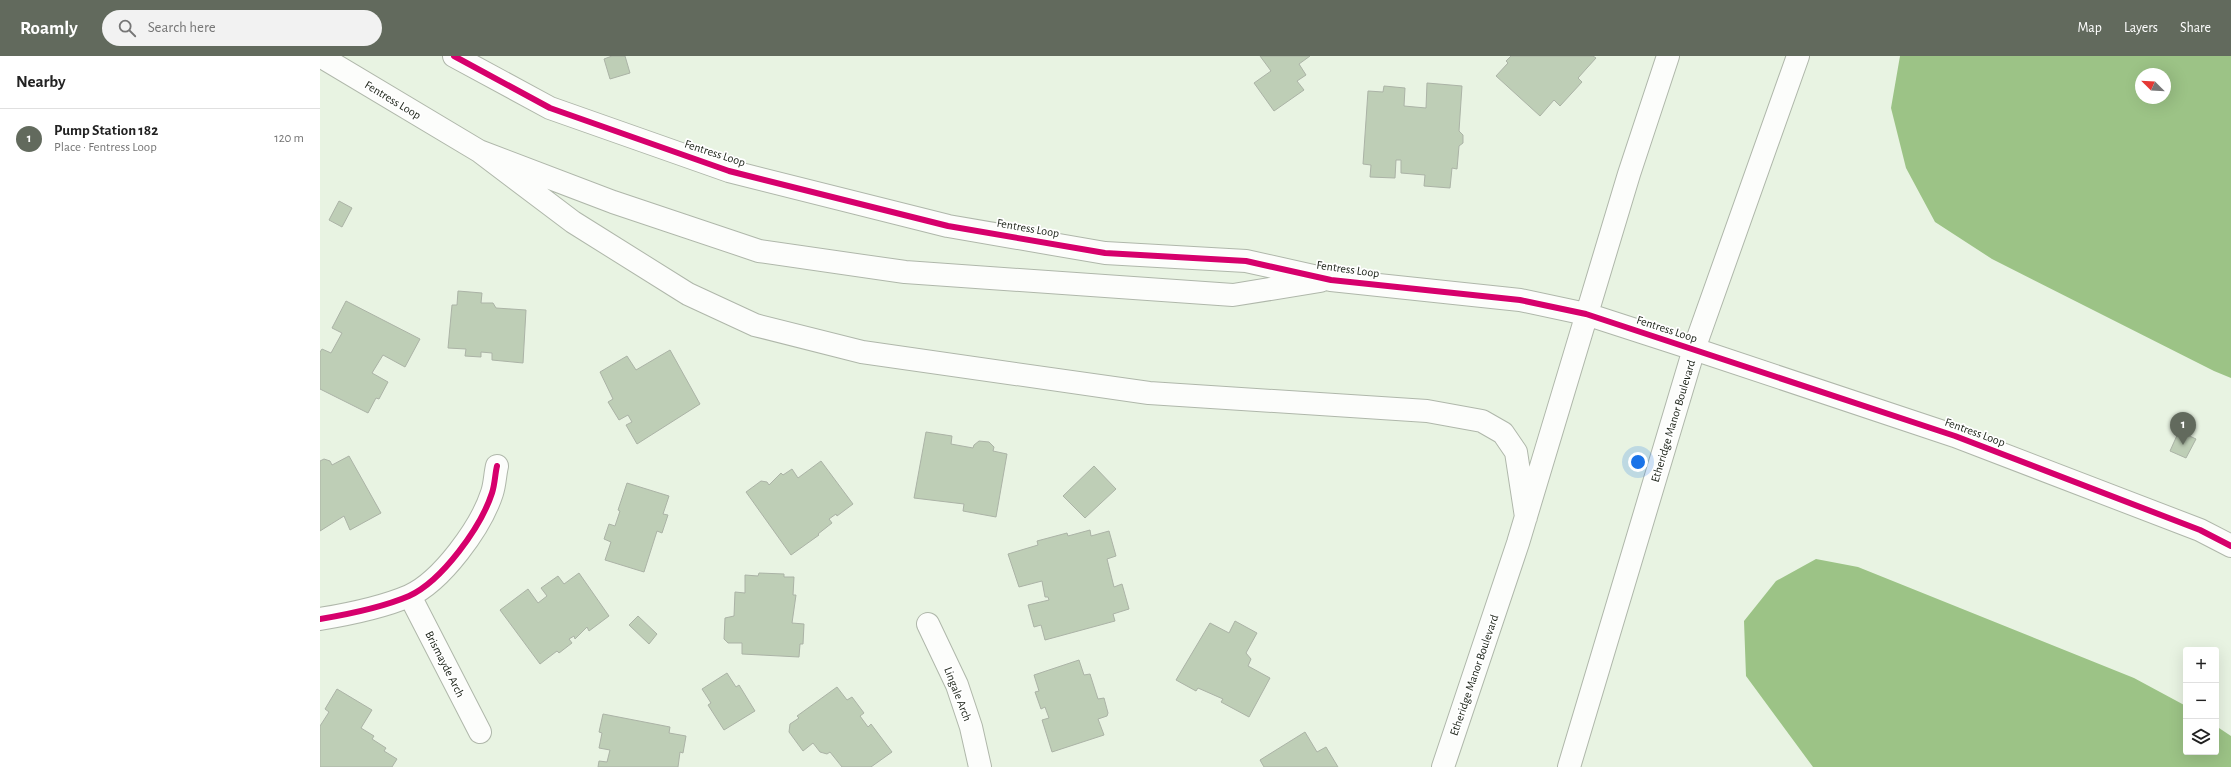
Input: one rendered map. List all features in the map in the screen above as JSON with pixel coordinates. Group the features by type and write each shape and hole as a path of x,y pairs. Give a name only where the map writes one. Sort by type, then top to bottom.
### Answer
{"street":[{"name":"Fentress Loop","path":"320,56 479,152 613,202 759,251 905,272 1233,295 1331,280"},
{"name":"Fentress Loop","path":"454,56 550,108 729,171 948,226 1105,253 1246,261 1331,280 1520,300 1586,314 1955,436 2193,527 2231,546"},
{"name":"Etheridge Manor Boulevard","path":"1443,767 1526,517 1586,314 1668,56"},
{"name":"Etheridge Manor Boulevard","path":"1569,767 1694,349 1798,56"},
{"path":"479,152 573,222 688,294 755,325 862,352 1149,392 1427,410 1482,421 1503,433 1516,452 1526,517"},
{"path":"320,619 357,613 410,596 433,579 465,542 493,492 497,466"},
{"name":"Brismayde Arch","path":"410,596 480,732"},
{"name":"Lingale Arch","path":"928,624 957,685 971,727 980,767"}],"shaded area":[{"path":"1900,56 2231,56 2231,378 2214,371 1992,259 1935,222 1906,168 1891,108"},
{"path":"1816,559 1858,567 2134,678 2183,704 2183,755 2219,755 2219,728 2231,736 2231,767 1813,767 1746,676 1744,621 1776,581"}],"building":[{"path":"612,56 625,56 630,73 610,79 604,59"},
{"path":"1260,56 1310,56 1299,64 1306,75 1297,81 1304,90 1274,111 1254,83 1271,71"},
{"path":"1511,56 1593,56 1596,58 1578,78 1582,82 1560,106 1554,100 1540,116 1496,76 1508,63 1506,61"},
{"path":"1427,83 1462,86 1459,131 1463,135 1463,143 1459,146 1457,169 1452,168 1450,188 1424,186 1425,175 1401,173 1401,160 1396,160 1395,178 1370,177 1371,165 1363,164 1368,91 1383,92 1384,86 1405,88 1404,106 1426,108"},
{"path":"339,201 352,208 342,227 329,220"},
{"path":"458,291 482,293 481,303 493,303 496,308 526,310 523,363 492,360 492,353 481,352 481,357 465,356 466,349 448,348 452,305 457,305"},
{"path":"346,301 420,339 405,367 383,355 372,373 388,382 379,399 376,398 368,413 320,389 320,352 322,349 331,353 342,333 332,328"},
{"path":"670,350 700,404 637,444 626,425 632,422 628,415 619,420 608,402 613,399 600,372 627,356 636,370"},
{"path":"2179,431 2196,439 2186,458 2170,451"},
{"path":"926,432 952,436 951,444 973,448 979,441 989,442 994,447 993,451 1007,454 996,517 963,511 964,504 914,498"},
{"path":"349,456 381,513 350,530 344,516 320,531 320,461 324,459 330,461 332,465"},
{"path":"821,461 853,504 837,516 836,514 829,519 832,523 818,534 819,535 791,555 746,492 761,481 767,482 769,485 781,473 783,475 792,469 798,478"},
{"path":"1094,466 1116,489 1085,518 1063,496"},
{"path":"627,483 669,496 663,514 668,515 662,533 657,531 644,572 605,560 611,542 604,539 609,524 615,526 620,511 618,510"},
{"path":"1090,530 1091,536 1109,531 1116,556 1107,559 1114,587 1122,584 1129,609 1113,614 1115,621 1045,640 1041,625 1034,627 1028,605 1049,600 1048,597 1045,597 1042,581 1019,587 1008,554 1038,545 1037,541 1067,533 1068,536"},
{"path":"579,573 609,616 589,631 587,627 575,639 574,636 569,639 572,643 559,653 557,651 540,664 500,610 528,589 538,603 547,596 541,588 558,576 564,584"},
{"path":"759,573 784,574 784,577 794,577 793,595 796,595 792,623 804,624 803,644 800,644 799,657 742,654 742,643 728,643 724,639 725,618 734,616 735,592 745,593 745,575 758,576"},
{"path":"638,616 657,634 649,644 629,625"},
{"path":"1235,621 1257,633 1246,653 1251,659 1248,666 1270,678 1249,717 1221,702 1223,699 1198,688 1196,691 1176,680 1210,623 1229,633"},
{"path":"1079,660 1084,675 1090,674 1098,699 1104,698 1108,713 1107,716 1098,719 1104,735 1052,752 1042,720 1049,718 1045,707 1041,709 1035,692 1039,691 1034,675"},
{"path":"727,673 736,687 739,685 755,711 724,730 708,705 711,703 702,689"},
{"path":"837,687 847,700 852,697 864,713 860,716 868,727 871,724 892,752 871,767 842,767 830,752 827,754 820,752 813,743 803,751 789,732 790,724 799,718 797,716"},
{"path":"337,689 372,710 361,728 374,736 372,739 386,748 384,751 397,759 392,767 320,767 320,726 329,712 325,709"},
{"path":"603,714 670,727 669,733 686,736 683,753 680,752 678,767 598,767 599,761 607,762 610,750 599,748 602,733 599,732"},
{"path":"1305,732 1317,752 1326,747 1338,767 1264,767 1260,760"}],"cycle path":[{"path":"454,56 550,108 729,171 948,226 1105,253 1246,261 1331,280 1520,300 1586,314 1955,436 2200,530 2231,546"},
{"path":"320,619 388,604 422,589 447,566 470,537 487,507 494,486 497,466"}],"place":[{"name":"Pump Station 182","path":"2183,445"}]}
